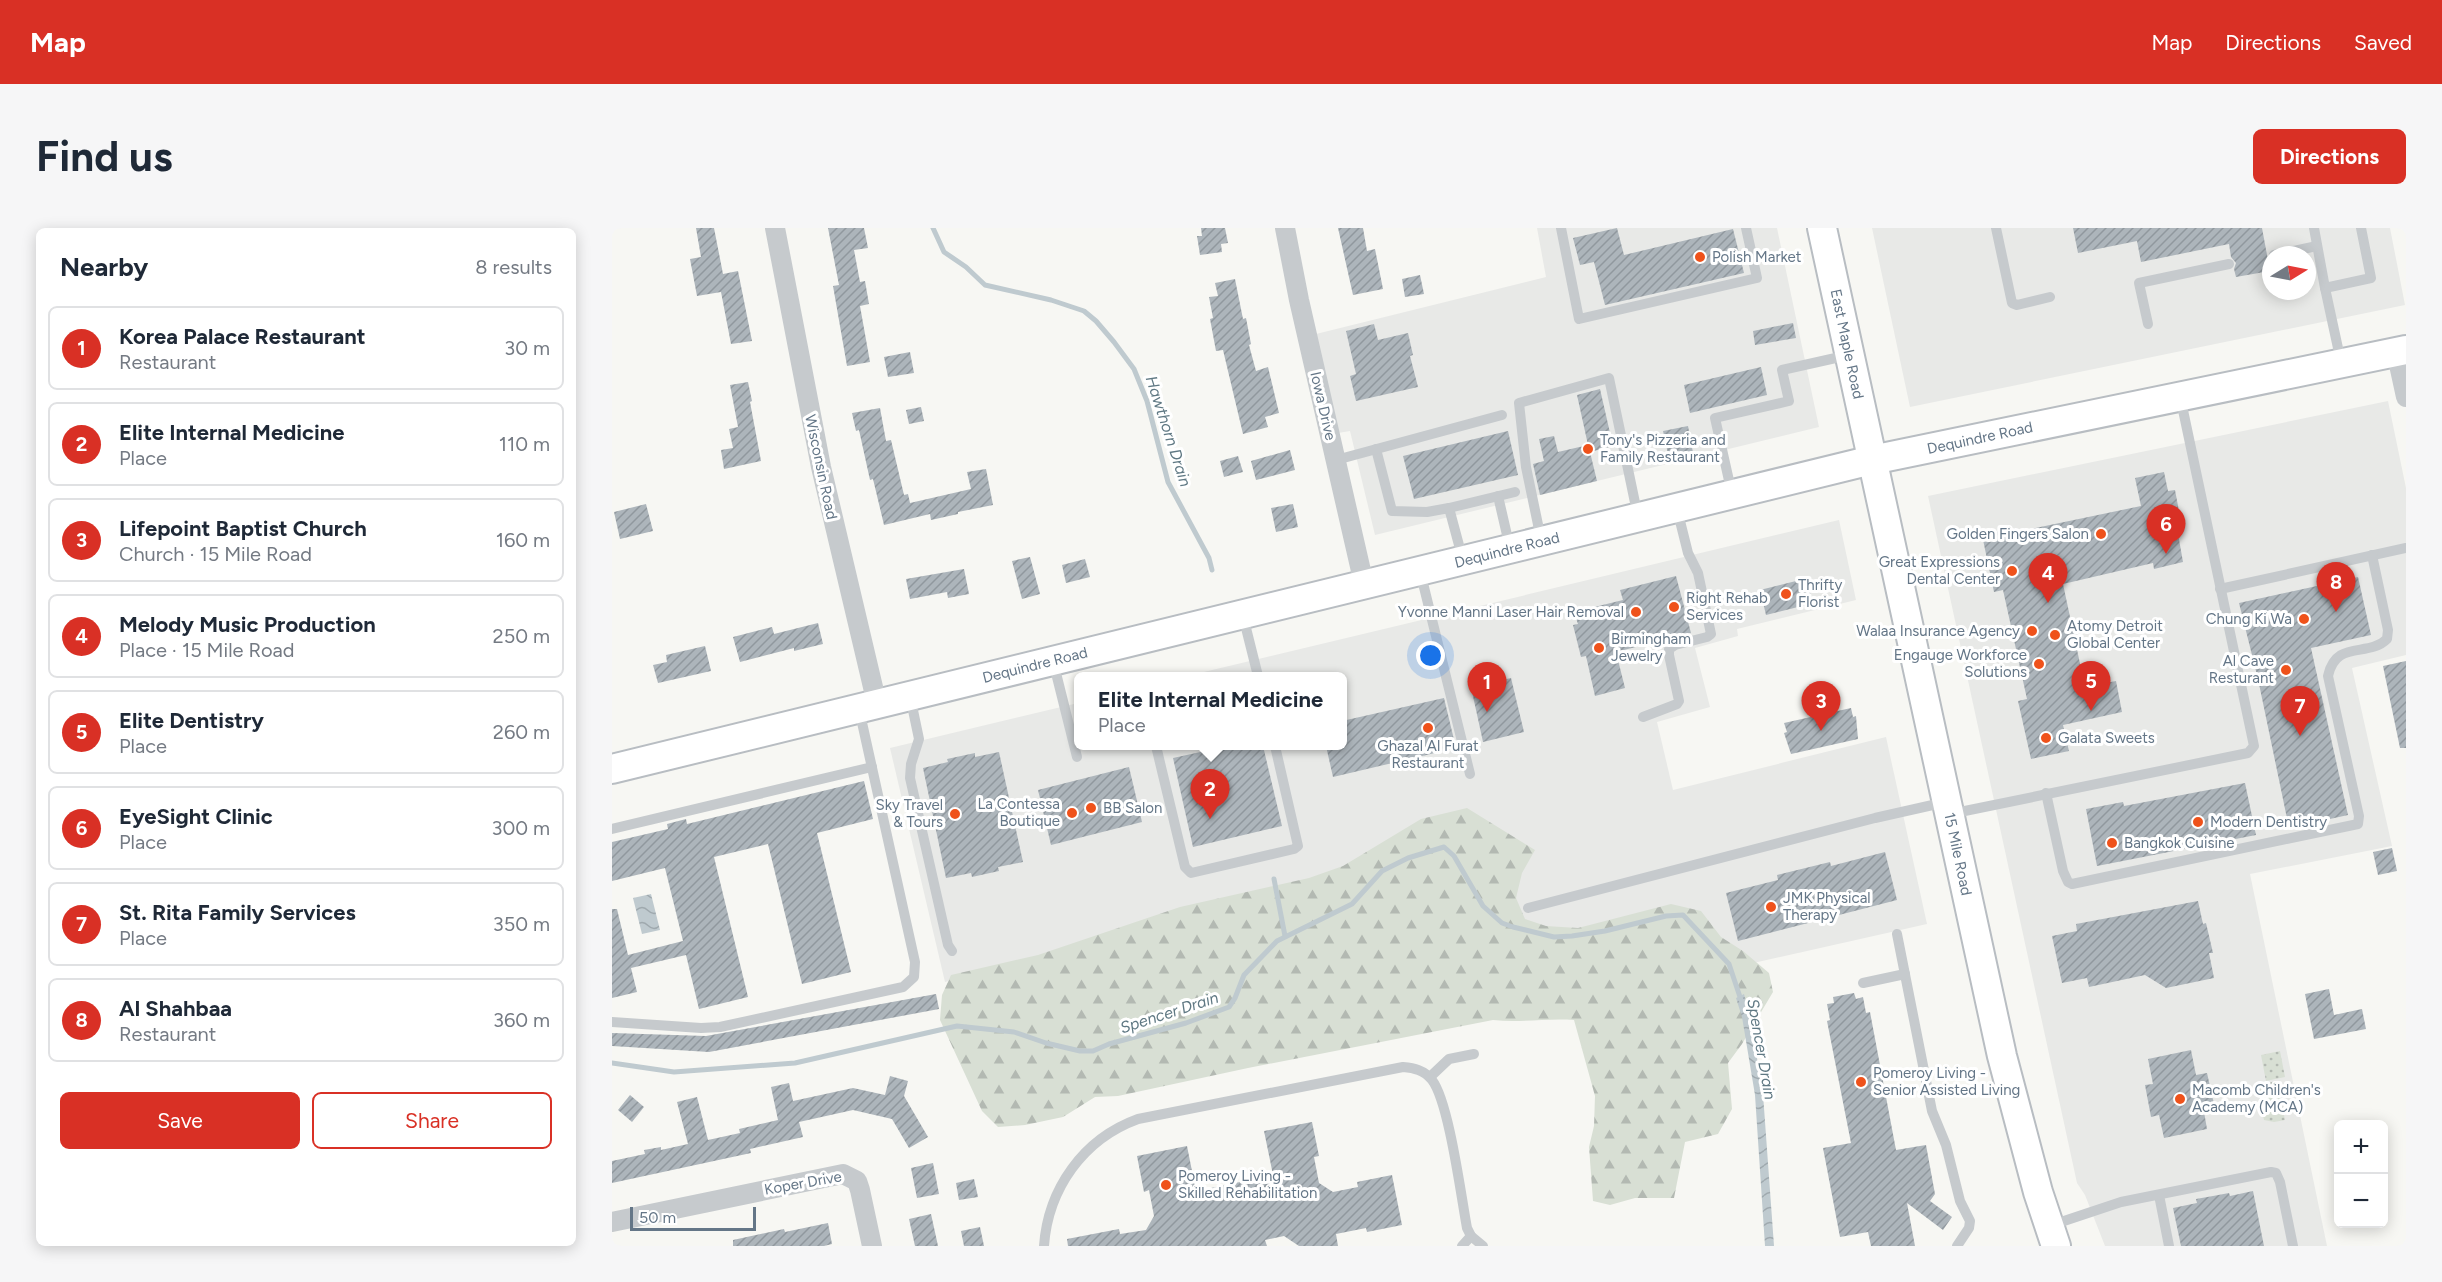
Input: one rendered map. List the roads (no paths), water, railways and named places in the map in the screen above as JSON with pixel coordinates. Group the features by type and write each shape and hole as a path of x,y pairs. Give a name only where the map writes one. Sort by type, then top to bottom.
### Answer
{"main road":[{"name":"East Maple Road","path":"1822,228 1872,460"},
{"name":"Dequindre Road","path":"612,769 1872,460 2401,350"},
{"name":"15 Mile Road","path":"1872,460 2017,1118 2053,1236"}],"street":[{"name":"Wisconsin Road","path":"775,228 868,706"},
{"name":"Iowa Drive","path":"1285,228 1299,300 1364,584"},
{"path":"2401,350 2406,397"},
{"name":"Koper Drive","path":"612,1222 843,1174 857,1181 872,1246"}],"lane":[{"path":"1561,228 1579,319 1757,278 1746,228"},
{"path":"1996,228 2012,303 2017,305 2050,297"},
{"path":"2314,228 2341,362"},
{"path":"2325,288 2371,278 2361,228"},
{"path":"2148,324 2139,283 2229,264"},
{"path":"1732,494 1715,418 1789,400 1782,370 1850,355"},
{"path":"1542,541 1526,467 1519,403 1609,378 1638,518"},
{"path":"1528,908 1875,818 2046,793 2248,753 2252,750 2254,737 2220,589 2180,396"},
{"path":"1336,460 1502,415"},
{"path":"1376,449 1392,511 1427,512 1515,492"},
{"path":"1498,496 1510,549"},
{"path":"1449,508 1463,560"},
{"path":"1643,717 1677,704 1670,649 1675,645 1707,638 1711,634 1698,573 1688,553 1677,508"},
{"path":"2220,589 2406,548"},
{"path":"2046,793 2062,871 2068,882 2072,884 2358,824 2359,816 2328,675 2332,661 2337,657 2379,645 2387,639 2388,630 2372,555"},
{"path":"1420,571 1470,774"},
{"path":"1243,614 1257,672"},
{"path":"1053,660 1074,745"},
{"path":"910,696 919,739 911,764 910,778 948,945 952,951"},
{"path":"612,1022 710,1028 903,987 914,977 915,962 873,767 868,706"},
{"path":"1075,750 1077,757"},
{"path":"1157,750 1185,867 1191,873 1298,846 1276,750"},
{"path":"612,829 873,767"},
{"path":"1897,934 1932,1111 1946,1145 1960,1201 1970,1221 1969,1228 1957,1246"},
{"path":"1863,983 1905,974"},
{"path":"1430,1077 1449,1059 1474,1054"},
{"path":"1044,1246 1048,1218 1056,1192 1070,1170 1086,1151 1125,1123 1403,1067 1422,1071 1430,1077 1441,1098 1467,1228 1483,1246"},
{"path":"2053,1236 2121,1202 2267,1172 2276,1173 2280,1182 2293,1246"},
{"path":"2158,1195 2169,1246"},
{"path":"1462,1246 1472,1236"}],"water":[{"path":"651,894 660,930 642,934 633,898"},
{"path":"1744,994 1763,1094 1774,1246 1765,1246 1755,1095 1742,1017 1736,998"}],"waterway":[{"name":"Hawthorn Drain","path":"933,228 944,252 966,267 985,285 1051,300 1084,311 1114,342 1134,369 1147,401 1168,482 1209,558 1212,570"},
{"name":"Spencer Drain","path":"612,1063 674,1072 795,1063 957,1026 1014,1032 1046,1043 1080,1051 1093,1051 1109,1044 1186,1023 1229,1007 1244,975 1277,941 1352,904 1382,871 1408,858 1444,847 1454,856 1483,906 1502,923 1513,927 1554,937 1572,936 1605,931 1666,916 1683,915 1729,964 1741,1000"},
{"name":"Hawthorn Drain","path":"1274,879 1285,936"}],"place":[{"name":"Polish Market","path":"1700,257"},
{"name":"Tony's Pizzeria and Family Restaurant","path":"1588,449"},
{"name":"Golden Fingers Salon","path":"2101,534"},
{"name":"EyeSight Clinic","path":"2166,554"},
{"name":"Great Expressions Dental Center","path":"2012,571"},
{"name":"Thrifty Florist","path":"1786,594"},
{"name":"Melody Music Production","path":"2048,603"},
{"name":"Right Rehab Services","path":"1674,607"},
{"name":"Yvonne Manni Laser Hair Removal","path":"1636,612"},
{"name":"Al Shahbaa","path":"2336,612"},
{"name":"Chung Ki Wa","path":"2304,619"},
{"name":"Walaa Insurance Agency","path":"2032,631"},
{"name":"Atomy Detroit Global Center","path":"2055,635"},
{"name":"Birmingham Jewelry","path":"1599,648"},
{"name":"Engauge Workforce Solutions","path":"2039,664"},
{"name":"Al Cave Resturant","path":"2286,670"},
{"name":"Elite Dentistry","path":"2091,711"},
{"name":"Korea Palace Restaurant","path":"1487,712"},
{"name":"Ghazal Al Furat Restaurant","path":"1428,728"},
{"name":"Lifepoint Baptist Church","path":"1821,731"},
{"name":"St. Rita Family Services","path":"2300,736"},
{"name":"Galata Sweets","path":"2046,738"},
{"name":"BB Salon","path":"1091,808"},
{"name":"La Contessa Boutique","path":"1072,813"},
{"name":"Sky Travel & Tours","path":"955,814"},
{"name":"Elite Internal Medicine","path":"1210,819"},
{"name":"Modern Dentistry","path":"2198,822"},
{"name":"Bangkok Cuisine","path":"2112,843"},
{"name":"JMK Physical Therapy","path":"1771,907"},
{"name":"Pomeroy Living - Senior Assisted Living","path":"1861,1082"},
{"name":"Macomb Children's Academy (MCA)","path":"2180,1099"},
{"name":"Pomeroy Living - Skilled Rehabilitation","path":"1166,1185"}]}
